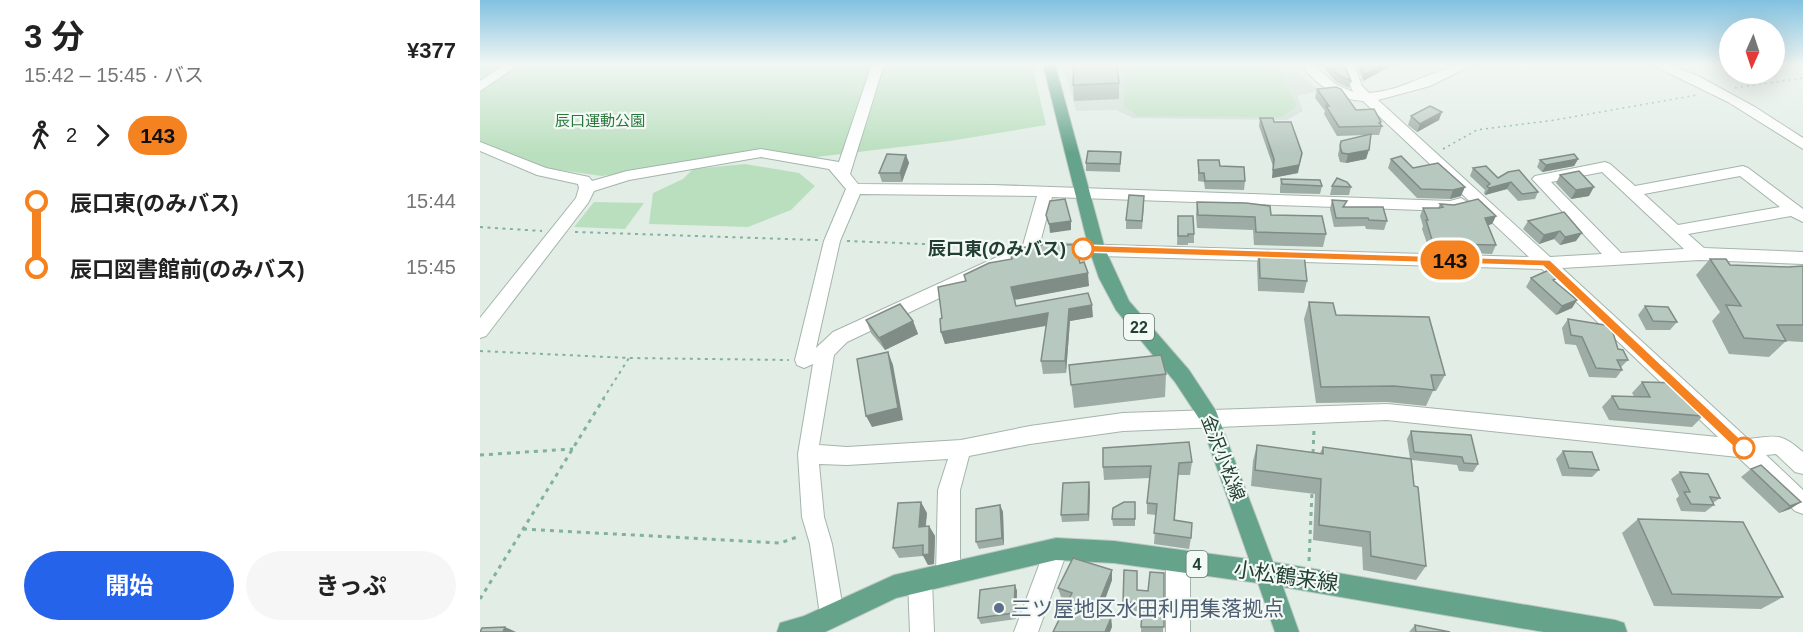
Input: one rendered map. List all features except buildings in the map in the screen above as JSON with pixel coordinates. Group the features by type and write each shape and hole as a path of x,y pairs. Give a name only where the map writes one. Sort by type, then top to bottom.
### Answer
{"main road":[{"name":"金沢小松線","path":"1057,93 1097,249 1108,278 1122,305 1182,376 1209,417 1287,632"},
{"name":"小松鶴来線","path":"789,632 806,628 894,587 1056,549 1114,552 1266,572 1615,632"}],"street":[{"path":"842,175 868,93"},
{"path":"1343,93 1367,98 1386,93"},
{"path":"1362,93 1803,504"},
{"path":"1724,93 1767,119 1803,145"},
{"path":"480,146 542,172 584,180 587,188 583,199 480,331"},
{"path":"587,188 627,176 761,153 834,165 854,189 1083,193 1450,206 1478,199"},
{"path":"1615,257 1540,179 1605,167 1700,254"},
{"path":"1632,191 1743,171 1798,214"},
{"path":"804,360 832,241 854,189"},
{"path":"1030,248 1046,192"},
{"path":"1676,231 1798,214"},
{"path":"804,360 825,352 840,337 1030,248 1546,263 1615,257 1700,254 1803,258"},
{"path":"825,352 813,413 808,454 810,498 832,615"},
{"path":"808,454 847,456 961,448 1030,435 1123,422 1387,412 1744,448 1780,445 1803,465"},
{"path":"948,574 949,490 961,448"},
{"path":"1026,632 1056,549"},
{"path":"1178,561 1178,632"},
{"path":"920,581 922,632"}],"path":[{"path":"1431,156 1477,130 1555,120 1699,93"},
{"path":"480,227 558,232 1030,248"},
{"path":"480,351 629,358 804,360"},
{"path":"480,599 629,358"},
{"path":"1313,462 1315,415"},
{"path":"480,455 573,449"},
{"path":"1309,579 1312,485"},
{"path":"523,529 780,543 817,530"}],"shaded area":[{"path":"1071,93 1308,93 1297,96 1303,111 1287,120 1133,118 1116,110 1076,111"}],"green space":[{"name":"辰口運動公園","path":"480,93 1039,93 1046,125 950,141 816,157 751,154 602,176 545,168 480,142"},
{"path":"1124,93 1290,93 1297,106 1281,117 1138,116 1124,106"},
{"path":"745,164 799,173 815,186 791,210 748,227 649,224 653,193 683,179 693,169"},
{"path":"594,202 644,203 625,229 574,227"}],"bus line":[{"name":"143","path":"1083,249 1546,263 1744,448"}],"place":[{"name":"辰口東(のみバス)","path":"1083,249"},
{"name":"三ツ屋地区水田利用集落拠点","path":"999,608"}]}
